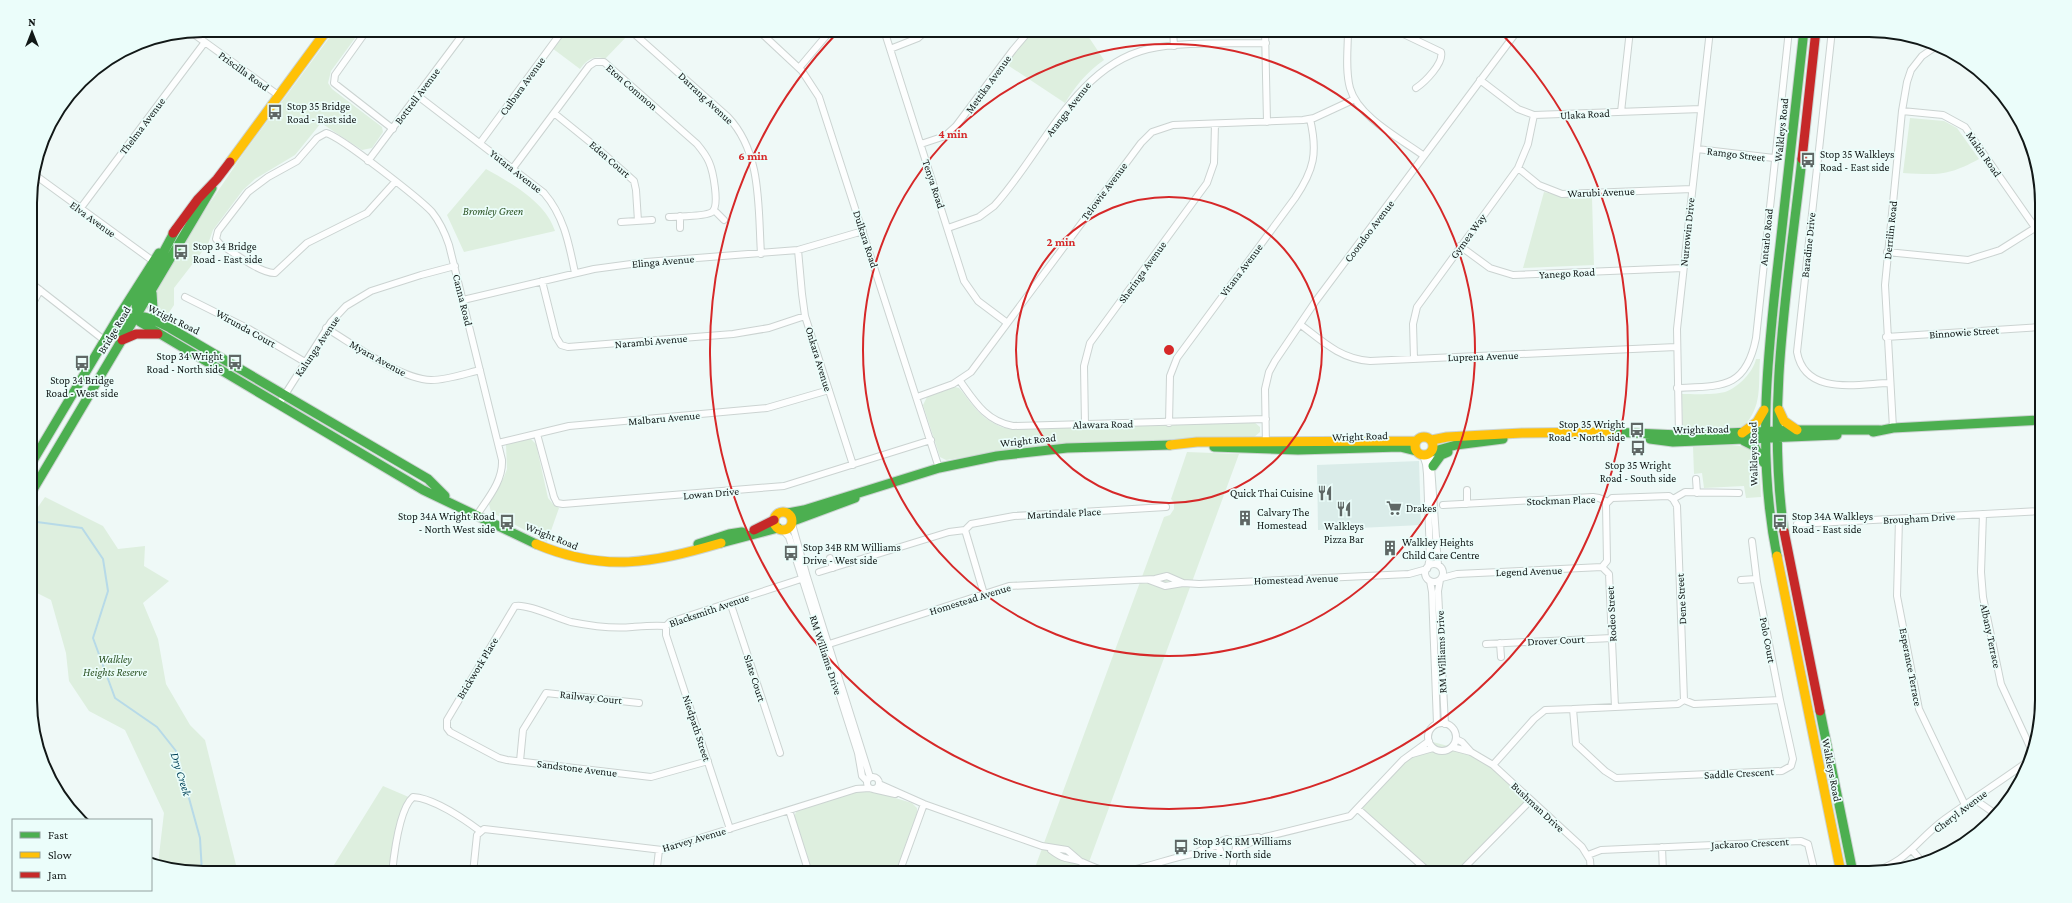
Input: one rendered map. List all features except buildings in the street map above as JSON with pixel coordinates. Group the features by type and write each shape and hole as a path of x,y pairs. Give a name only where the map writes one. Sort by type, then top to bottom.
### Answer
{"main road":[{"name":"Bridge Road","path":"37,483 205,203 217,180 322,37"},
{"name":"Walkleys Road","path":"1803,37 1770,338 1764,410 1766,491 1774,543 1840,866"},
{"name":"Walkleys Road","path":"1815,37 1780,354 1776,456 1781,514 1851,866"},
{"name":"Bridge Road","path":"37,454 104,340 153,261 198,199 217,180"},
{"path":"98,351 110,342 124,322 137,316 136,303 138,298 158,265 176,229"},
{"path":"152,289 151,303 154,312 165,326"},
{"name":"Wright Road","path":"448,499 428,479 193,341 144,316 137,316 140,322 422,490 448,499 477,515 549,549 577,559 591,562 617,564 656,559 662,555 720,536 778,526"},
{"path":"122,340 140,333 163,335"},
{"path":"188,350 193,341"},
{"path":"73,394 86,401"},
{"path":"1776,456 1784,444 1796,434 1783,419 1777,401"},
{"path":"1764,410 1757,422 1741,436 1754,446 1765,463"},
{"name":"Wright Road","path":"1620,432 1667,441 1764,435 1869,433 1893,428 2035,420"},
{"name":"Wright Road","path":"1432,440 1447,437 1620,432 1741,436"},
{"name":"Wright Road","path":"791,519 834,507 878,487 939,468 997,456 1053,450 1243,441 1298,450 1400,447 1425,453 1456,444 1490,441 1527,434"},
{"path":"1425,436 1432,440 1433,447 1425,453 1414,445 1416,441 1420,437 1425,436"},
{"name":"Wright Road","path":"1266,445 1416,441"},
{"path":"1433,466 1441,455 1446,452 1490,441"},
{"path":"780,512 791,519 789,528 778,526 780,512"}],"street":[{"name":"Priscilla Road","path":"198,37 278,96"},
{"path":"363,37 334,75 334,84 393,129"},
{"name":"Bottrell Avenue","path":"368,160 418,96 461,37"},
{"name":"Culbara Avenue","path":"480,143 558,37"},
{"name":"Darrang Avenue","path":"638,37 721,110 738,128 749,148 754,164 761,254"},
{"name":"Dulkara Road","path":"766,37 799,68 811,84 823,105 939,468"},
{"path":"799,68 825,37"},
{"name":"Tenya Road","path":"886,37 961,270 970,291 978,301 1006,322"},
{"path":"890,49 919,37"},
{"name":"Mettika Avenue","path":"921,144 945,136 956,126 1012,50 1024,37"},
{"path":"1173,37 1174,46"},
{"path":"1266,37 1268,122"},
{"path":"1348,37 1349,78 1355,99 1368,115 1424,156"},
{"path":"1411,37 1436,48 1442,55 1441,60 1428,79 1416,88"},
{"name":"Coondoo Avenue","path":"1266,445 1265,394 1269,372 1316,302 1513,37"},
{"path":"1621,112 1629,37"},
{"name":"Nurrowin Drive","path":"1679,435 1676,347 1683,268 1709,37"},
{"name":"Antarlo Road","path":"1677,388 1712,386 1728,382 1742,372 1751,359 1756,338 1774,158 1788,37"},
{"name":"Baradine Drive","path":"1831,37 1797,352 1804,370 1813,378 1825,384 1889,383"},
{"name":"Thelma Avenue","path":"80,209 204,42"},
{"name":"Aranga Avenue","path":"948,228 979,216 994,206 1080,91 1097,74 1117,61 1133,54 1154,48 1266,43"},
{"name":"Derrilin Road","path":"1893,428 1884,291 1902,111 1907,82 1911,70 1922,56 1932,49"},
{"name":"Eton Common","path":"513,168 591,64 598,62 606,63 704,152 713,174 716,202 714,210"},
{"name":"Ulaka Road","path":"1480,80 1518,109 1534,115 1701,109"},
{"name":"Yutara Avenue","path":"418,96 541,189 556,208 566,232 575,273"},
{"name":"Telowie Avenue","path":"917,397 960,381 971,372 1006,322 1147,136 1156,130 1169,125 1268,122 1310,119 1355,99"},
{"name":"Makin Road","path":"1902,111 1944,115 1965,127 2035,228"},
{"name":"Eden Court","path":"554,113 596,147 634,181 638,221"},
{"name":"Gymea Way","path":"1414,359 1413,324 1418,307 1460,246 1518,168 1528,144 1534,115"},
{"name":"Vitana Avenue","path":"1170,423 1170,376 1177,358 1295,198 1310,174 1314,148 1310,119"},
{"name":"Sheringa Avenue","path":"1085,425 1084,366 1090,343 1207,183 1214,163 1215,124"},
{"name":"Canna Road","path":"394,182 367,213 307,243 276,273 266,272 220,244 216,239 218,231 248,192 268,177 300,158 317,138 326,133 334,136 368,160 425,206 438,220 446,236 455,266 502,460 502,471 477,515"},
{"name":"Ramgo Street","path":"1697,149 1774,158"},
{"name":"Warubi Avenue","path":"1518,168 1539,185 1562,194 1692,189"},
{"name":"Elva Avenue","path":"39,178 153,261"},
{"path":"669,216 708,214 714,210 724,220"},
{"path":"680,216 680,228"},
{"path":"621,222 652,220"},
{"path":"1888,252 1968,260 2000,250 2035,228"},
{"name":"Elinga Avenue","path":"463,300 575,273 624,265 798,250 863,231"},
{"name":"Yanego Road","path":"1460,246 1490,268 1513,275 1683,268"},
{"name":"Onkara Avenue","path":"798,250 802,294 806,316 853,465"},
{"name":"Kalunga Avenue","path":"279,404 326,328 334,317 346,306 371,291 455,266"},
{"name":"Narambi Avenue","path":"542,281 556,337 561,345 568,348 733,334 769,328 806,316"},
{"path":"37,288 104,340"},
{"path":"37,296 40,290"},
{"name":"Wirunda Court","path":"185,297 249,329 305,362"},
{"name":"Luprena Avenue","path":"1301,325 1336,351 1349,358 1370,361 1676,347"},
{"name":"Binnowie Street","path":"1886,337 2035,327"},
{"name":"Myara Avenue","path":"326,328 386,364 414,377 437,380 480,370"},
{"name":"Alawara Road","path":"960,381 982,411 991,419 1003,424 1020,426 1085,425 1266,419"},
{"name":"Malbaru Avenue","path":"498,443 584,424 762,409 829,390"},
{"name":"Lowan Drive","path":"537,434 554,497 557,503 562,504 776,488 931,440"},
{"path":"1425,453 1433,466 1441,579 1434,582 1428,579 1427,568 1430,557 1427,467 1425,453"},
{"path":"1696,479 1697,493"},
{"path":"1467,490 1467,504"},
{"name":"Stockman Place","path":"1443,505 1593,497 1608,502 1612,498 1669,496 1673,499 1685,492 1739,492"},
{"name":"Dene Street","path":"1673,499 1677,506 1684,700"},
{"path":"1602,567 1607,560 1606,504 1608,502"},
{"name":"Martindale Place","path":"819,572 949,532 965,530 971,524 1014,516 1166,507"},
{"name":"Brougham Drive","path":"1797,524 2035,511"},
{"name":"Albany Terrace","path":"1983,514 1980,572 1983,597 2001,684 2029,744"},
{"name":"RM Williams Drive","path":"791,519 804,578"},
{"name":"Esperance Terrace","path":"1899,519 1897,596 1919,709 1965,805"},
{"name":"RM Williams Drive","path":"778,526 789,537 804,578 869,783"},
{"path":"965,530 984,594"},
{"name":"Polo Court","path":"1752,541 1756,579 1780,700"},
{"path":"830,558 833,568"},
{"path":"1427,568 1432,564 1440,567"},
{"name":"Legend Avenue","path":"1440,567 1457,574"},
{"name":"Legend Avenue","path":"1441,579 1457,574 1602,567"},
{"name":"Rodeo Street","path":"1602,567 1609,574 1615,707"},
{"name":"Homestead Avenue","path":"1146,579 1165,586 1183,583 1199,584 1409,574 1427,568"},
{"name":"Homestead Avenue","path":"1409,574 1428,579"},
{"name":"Homestead Avenue","path":"826,645 984,594 1017,585 1146,579 1167,576 1183,583"},
{"name":"Blacksmith Avenue","path":"515,606 522,604 554,618 599,627 632,627 654,624 666,626 670,622 804,578"},
{"name":"RM Williams Drive","path":"1428,579 1432,592 1437,724"},
{"name":"RM Williams Drive","path":"1441,579 1438,591 1445,724"},
{"path":"1741,580 1756,579"},
{"name":"Slate Court","path":"730,602 780,753"},
{"name":"Brickwork Place","path":"450,732 447,728 447,720 515,606"},
{"name":"Niedpath Street","path":"666,626 666,635 730,829"},
{"name":"Drover Court","path":"1486,644 1612,638"},
{"path":"1500,643 1501,656"},
{"name":"Railway Court","path":"520,761 523,730 546,692 639,703"},
{"path":"1493,765 1534,718 1545,710 1678,704 1684,700 1694,704 1780,700"},
{"name":"Saddle Crescent","path":"1573,709 1576,744 1610,775 1616,778 1629,779 1782,771 1791,766 1792,759 1780,700"},
{"path":"1195,854 1206,848 1219,845 1226,839 1233,841 1265,837 1350,816 1407,757 1428,741 1430,730 1437,724 1445,724 1454,730 1456,739 1452,747 1442,751 1433,748 1428,741"},
{"name":"Sandstone Avenue","path":"450,732 499,758 651,777 708,761"},
{"name":"Bushman Drive","path":"1456,739 1462,742 1471,752"},
{"name":"Bushman Drive","path":"1452,747 1471,752 1493,765 1582,847 1588,855 1590,866"},
{"path":"1407,757 1433,748"},
{"name":"Cheryl Avenue","path":"1889,865 1895,863 1912,850 1937,826 2021,766"},
{"path":"869,783 877,778 879,784 902,796"},
{"path":"869,783 877,787 879,784"},
{"path":"869,783 1050,849 1069,851 1081,862"},
{"name":"Harvey Avenue","path":"480,831 487,829 659,850 672,848 856,789 869,783"},
{"path":"393,866 394,852 406,803 413,797 423,797 471,824 480,831 477,835 474,866"},
{"path":"1974,799 1992,812"},
{"path":"1466,866 1531,800"},
{"path":"902,866 924,804"},
{"path":"1358,809 1422,866"},
{"path":"789,810 807,866"},
{"path":"1143,866 1195,854 1213,852 1223,854 1234,852 1249,843 1265,837"},
{"name":"Jackaroo Crescent","path":"1588,855 1600,850 1802,840 1808,844 1813,866"},
{"path":"1233,841 1236,846 1233,866"},
{"path":"1219,845 1229,866"},
{"path":"1662,847 1663,866"},
{"path":"1050,849 1063,859 1081,862 1091,866"},
{"path":"657,866 659,850"},
{"path":"1912,850 1919,858"}],"shaded area":[{"path":"1419,461 1421,525 1318,530 1317,465"}],"green space":[{"path":"330,37 356,37 331,71 328,83 332,89 382,127 383,132 372,148 362,150 321,123 295,155 255,179 243,190 213,230 208,244 174,288 174,305 164,320 159,314 155,303 157,291 201,216 243,154"},
{"path":"560,37 626,37 605,59 591,59 580,69 552,48"},
{"path":"1028,37 1089,37 1104,60 1082,79 1065,103 1006,64"},
{"path":"1910,118 1944,121 1957,128 1979,159 1959,169 1942,173 1903,173"},
{"name":"Bromley Green","path":"486,169 516,187 536,202 544,211 555,231 464,252 447,215"},
{"path":"1544,192 1575,199 1592,198 1594,265 1523,268"},
{"path":"1756,359 1760,359 1757,403 1754,411 1743,427 1683,430 1682,394 1715,394 1730,390 1749,374"},
{"path":"955,387 959,388 983,416 1004,428 1254,422 1260,427 1260,432 1253,438 1044,445 946,460 940,457 923,405 927,397"},
{"path":"528,438 536,444 548,498 559,508 547,542 491,512 489,504 507,469 506,445"},
{"path":"1732,445 1748,448 1756,457 1760,478 1761,497 1746,498 1744,486 1704,488 1702,473 1694,474 1693,447"},
{"path":"1187,452 1239,454 1088,866 1036,866 1164,517 1170,515 1174,509 1174,502 1171,499"},
{"name":"Walkley Heights Reserve","path":"45,497 103,526 118,549 145,546 144,566 169,581 143,603 158,639 166,684 190,725 205,740 236,866 192,866 170,863 159,860 164,813 125,730 89,711 69,681 66,653 51,600 37,593 37,508"},
{"path":"1429,741 1471,752 1493,765 1531,800 1466,866 1421,866 1356,811 1407,757"},
{"path":"383,786 411,798 400,829 393,866 333,866"},
{"path":"856,790 869,790 912,803 917,808 917,813 898,866 811,866 795,818 795,814 798,809"}],"waterway":[{"name":"Dry Creek","path":"37,522 82,528 103,559 108,591 93,638 115,698 157,727 176,751 200,838 202,866"}],"traffic: fast":[{"path":"1777,556 1767,479 1766,401 1768,362 1803,37"},
{"path":"1784,531 1779,484 1777,438 1778,392 1785,298 1802,159"},
{"path":"37,483 212,188"},
{"path":"176,229 136,303 137,316 140,322 423,490 536,544"},
{"path":"37,454 119,316 159,253"},
{"path":"152,293 153,309 162,322"},
{"path":"115,333 122,325 134,317 154,320 428,479 445,496"},
{"path":"1873,432 1893,428 2035,420"},
{"path":"1611,432 1679,435 1797,430 1879,430"},
{"path":"1650,439 1673,442 1837,435"},
{"path":"1431,452 1456,445 1503,439"},
{"path":"1744,441 1754,446 1764,463"},
{"path":"788,513 804,510 939,468 997,456 1067,448 1170,445"},
{"path":"1214,447 1298,450 1400,447 1416,451"},
{"path":"1433,466 1441,455 1448,452"},
{"path":"793,521 855,498"},
{"path":"721,543 778,528"},
{"path":"698,544 729,534 742,532"},
{"path":"1820,711 1852,866"}],"traffic: slow":[{"path":"230,162 322,37"},
{"path":"1742,433 1757,422 1764,410"},
{"path":"1779,410 1784,421 1797,430"},
{"path":"1432,440 1447,437 1522,433 1611,432"},
{"path":"1420,437 1428,437 1433,442 1433,446 1431,453 1428,455 1420,455 1415,450 1415,442 1420,437"},
{"path":"1170,445 1197,442 1416,441"},
{"path":"779,512 787,512 792,517 792,521 790,528 787,530 779,530 774,525 774,517 779,512"},
{"path":"536,544 584,559 607,562 628,562 673,556 721,543"},
{"path":"1777,556 1840,866"}],"traffic: jam":[{"path":"1802,159 1815,37"},
{"path":"173,233 198,199 217,179 230,162"},
{"path":"122,340 136,334 158,334"},
{"path":"754,530 774,520"},
{"path":"1784,531 1820,711"}],"place":[{"name":"Stop 35 Bridge Road - East side","path":"275,112"},
{"name":"Stop 35 Walkleys Road - East side","path":"1808,160"},
{"name":"Stop 34 Bridge Road - East side","path":"181,252"},
{"name":"Stop 34 Wright Road - North side","path":"235,362"},
{"name":"Stop 34 Bridge Road - West side","path":"82,363"},
{"name":"Stop 35 Wright Road - North side","path":"1637,430"},
{"name":"Stop 35 Wright Road - South side","path":"1638,448"},
{"name":"Quick Thai Cuisine","path":"1325,493"},
{"name":"Drakes","path":"1394,508"},
{"name":"Walkleys Pizza Bar","path":"1344,509"},
{"name":"Calvary The Homestead","path":"1245,518"},
{"name":"Stop 34A Wright Road - North West side","path":"507,522"},
{"name":"Stop 34A Walkleys Road - East side","path":"1780,522"},
{"name":"Walkley Heights Child Care Centre","path":"1390,548"},
{"name":"Stop 34B RM Williams Drive - West side","path":"791,553"},
{"name":"Stop 34C RM Williams Drive - North side","path":"1181,847"}]}
